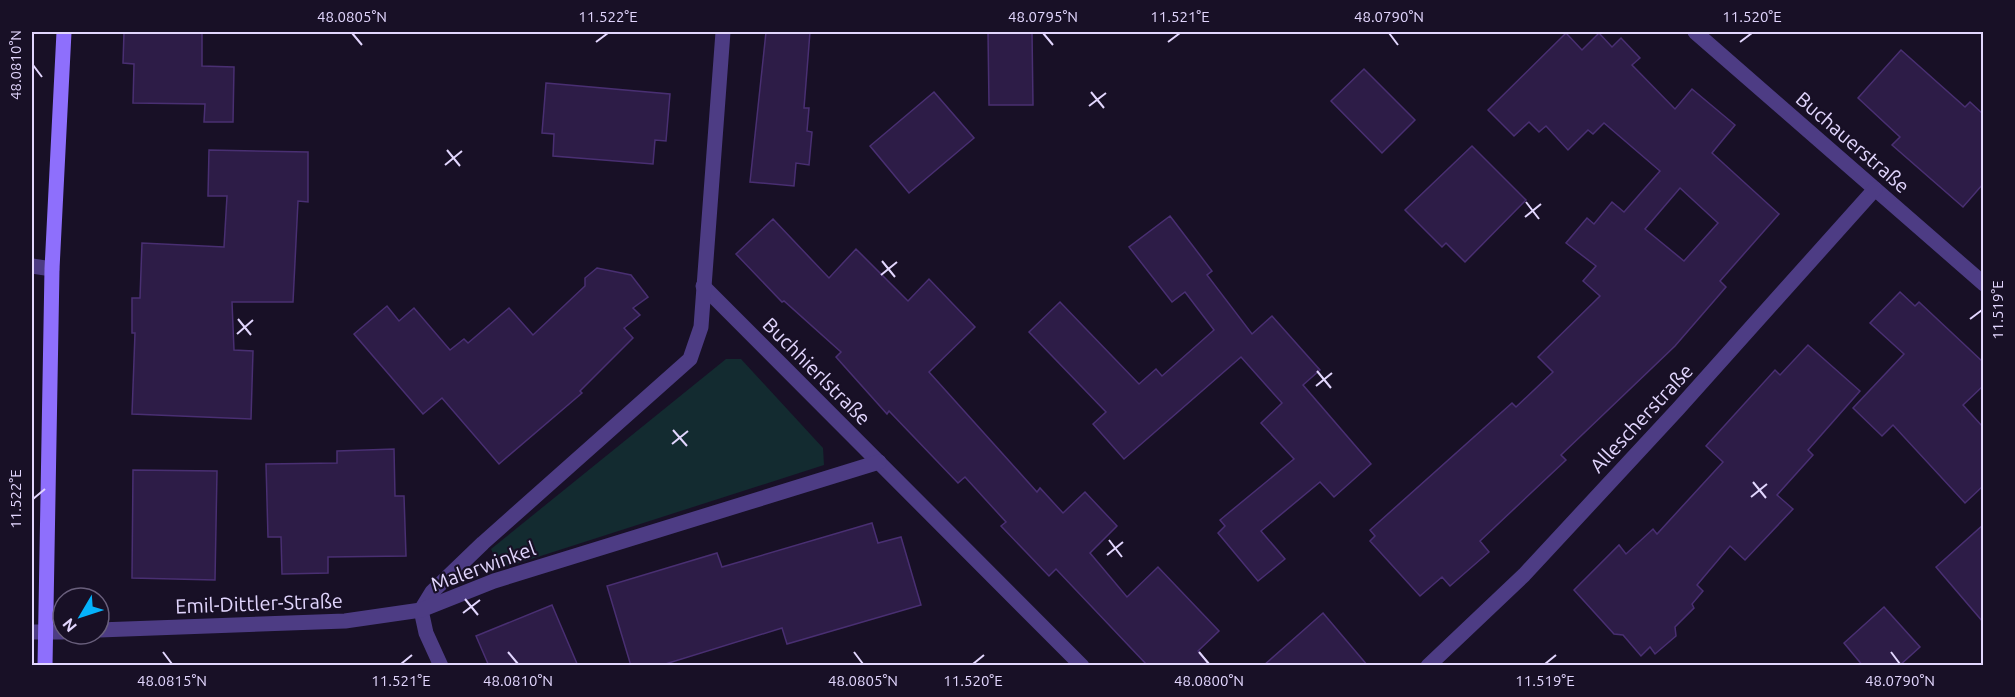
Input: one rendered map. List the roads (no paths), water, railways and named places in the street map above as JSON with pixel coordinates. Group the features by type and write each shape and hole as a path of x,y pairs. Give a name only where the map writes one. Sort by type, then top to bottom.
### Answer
{"street":[{"path":"45,666 38,632 64,32"},
{"path":"703,286 723,32"},
{"name":"Buchauerstraße","path":"1695,32 1983,284"},
{"name":"Allescherstraße","path":"1428,666 1524,575 1678,409 1875,189"},
{"path":"32,266 52,269"},
{"name":"Buchhierlstraße","path":"703,286 1082,666"},
{"name":"Malerwinkel","path":"421,610 432,592 483,543 690,358 701,327 703,286"},
{"name":"Malerwinkel","path":"421,610 494,581 879,462"},
{"path":"421,610 426,633 441,666"},
{"name":"Emil-Dittler-Straße","path":"111,630 345,621 421,610"}]}
